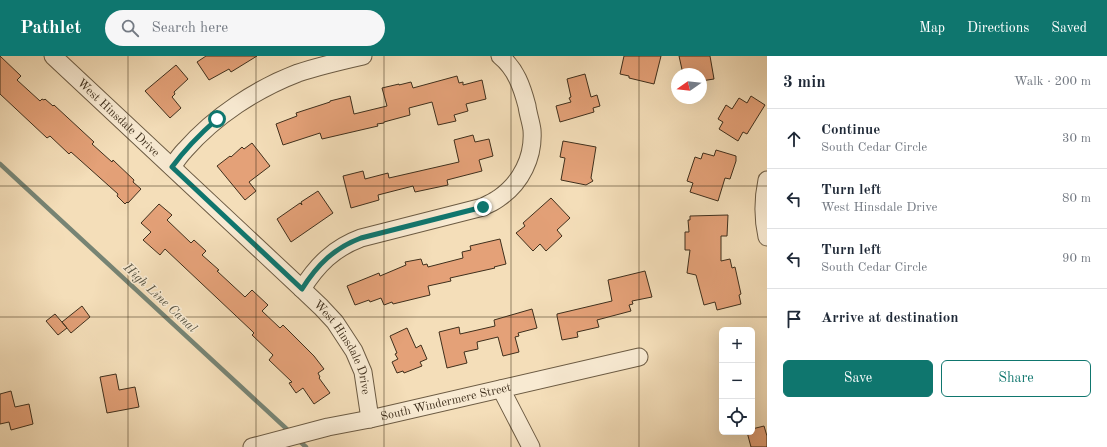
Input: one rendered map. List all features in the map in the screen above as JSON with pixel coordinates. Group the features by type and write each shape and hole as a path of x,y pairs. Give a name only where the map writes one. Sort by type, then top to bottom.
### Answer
{"street":[{"name":"West Hinsdale Drive","path":"53,56 322,307 335,322 354,351 363,372 370,419"},
{"path":"172,167 184,150 202,132 217,119 260,90 297,74 327,64 363,56"},
{"path":"302,289 311,275 325,259 339,248 361,238 483,207 498,199 518,180 526,167 531,152 532,127 523,91 518,78 511,67 500,56"},
{"path":"767,180 764,193 767,237"},
{"name":"South Windermere Street","path":"252,447 328,427 370,419 640,357"},
{"path":"501,389 531,447"}],"building":[{"path":"0,56 21,76 17,80 40,101 45,99 53,106 54,105 94,142 92,144 112,162 113,160 134,180 133,182 141,189 128,203 127,202 125,204 117,196 118,194 71,152 69,154 50,136 47,138 0,94"},
{"path":"206,56 257,56 231,72 229,69 209,80 197,62"},
{"path":"624,56 661,56 654,84 629,78 629,76 620,74"},
{"path":"679,56 710,56 714,79 707,80 707,68 682,68"},
{"path":"176,65 188,79 174,92 175,94 172,97 181,108 170,118 145,91"},
{"path":"585,74 591,97 597,95 600,106 593,108 594,112 560,122 556,106 571,102 569,98 571,97 567,79"},
{"path":"457,76 459,83 463,82 463,85 482,80 486,99 466,104 468,111 454,115 456,121 438,125 432,102 409,108 410,115 377,124 378,126 322,139 320,133 283,145 276,124 297,116 296,113 330,101 350,96 354,114 387,106 382,88 411,82 413,88"},
{"path":"751,96 765,105 747,134 743,132 738,141 719,129 723,122 718,119 726,105 732,109 739,98 747,103"},
{"path":"473,135 475,142 489,139 493,156 479,160 482,171 447,180 448,185 415,192 413,186 378,195 379,200 351,208 343,176 363,171 365,179 388,173 389,178 459,162 454,140"},
{"path":"563,141 596,147 591,178 593,181 586,185 561,180 565,158 560,157"},
{"path":"252,143 270,166 249,182 256,191 245,200 217,166 230,156 231,157 242,147 244,149"},
{"path":"716,150 736,156 736,161 730,179 725,178 718,201 690,192 693,183 687,181 695,157 701,159 703,153 714,156"},
{"path":"318,191 333,213 291,242 277,219 300,203 302,205 301,202"},
{"path":"551,198 570,218 557,230 562,236 546,251 540,244 533,251 516,233 525,226 523,223"},
{"path":"159,204 172,215 167,220 191,243 194,240 206,251 202,255 245,297 252,290 268,305 262,311 280,328 283,325 314,356 324,369 318,373 319,378 330,393 314,404 303,388 296,393 289,383 292,382 269,360 273,355 252,335 254,333 252,331 165,249 160,255 143,240 151,232 141,223"},
{"path":"728,215 727,236 721,236 721,261 730,259 732,268 735,267 741,294 739,295 741,304 717,310 715,302 704,305 696,275 687,273 690,250 685,250 685,232 689,232 688,220 690,220 690,216"},
{"path":"500,239 506,264 494,267 495,268 450,278 451,281 428,286 430,295 393,304 392,302 384,305 381,298 355,305 347,286 379,273 380,276 406,265 405,262 421,259 423,265 427,264 428,267 463,258 462,252 471,250 470,246"},
{"path":"645,271 652,297 632,301 633,304 629,305 631,311 597,320 599,327 577,332 578,337 562,340 557,314 612,301 608,280"},
{"path":"82,306 90,317 71,333 62,322"},
{"path":"532,309 537,328 518,333 519,336 515,337 519,352 503,356 498,337 477,342 478,349 464,352 467,363 447,368 439,332 459,327 460,334 495,326 494,320"},
{"path":"55,314 67,328 58,335 46,321"},
{"path":"407,328 416,348 421,345 427,359 420,362 422,366 404,373 403,371 397,373 392,362 398,359 395,354 397,353 390,336"},
{"path":"116,374 119,390 135,387 139,407 107,413 100,377"},
{"path":"11,391 15,407 29,404 33,424 11,430 9,422 0,424 0,394"},
{"path":"764,426 767,436 767,447 751,447 748,435 755,435 755,428"}],"waterway":[{"name":"High Line Canal","path":"0,164 290,432"},
{"name":"High Line Canal","path":"297,439 306,447"}],"route":[{"path":"217,119 184,150 172,167 302,289 311,275 325,259 339,248 353,241 483,207"}]}
